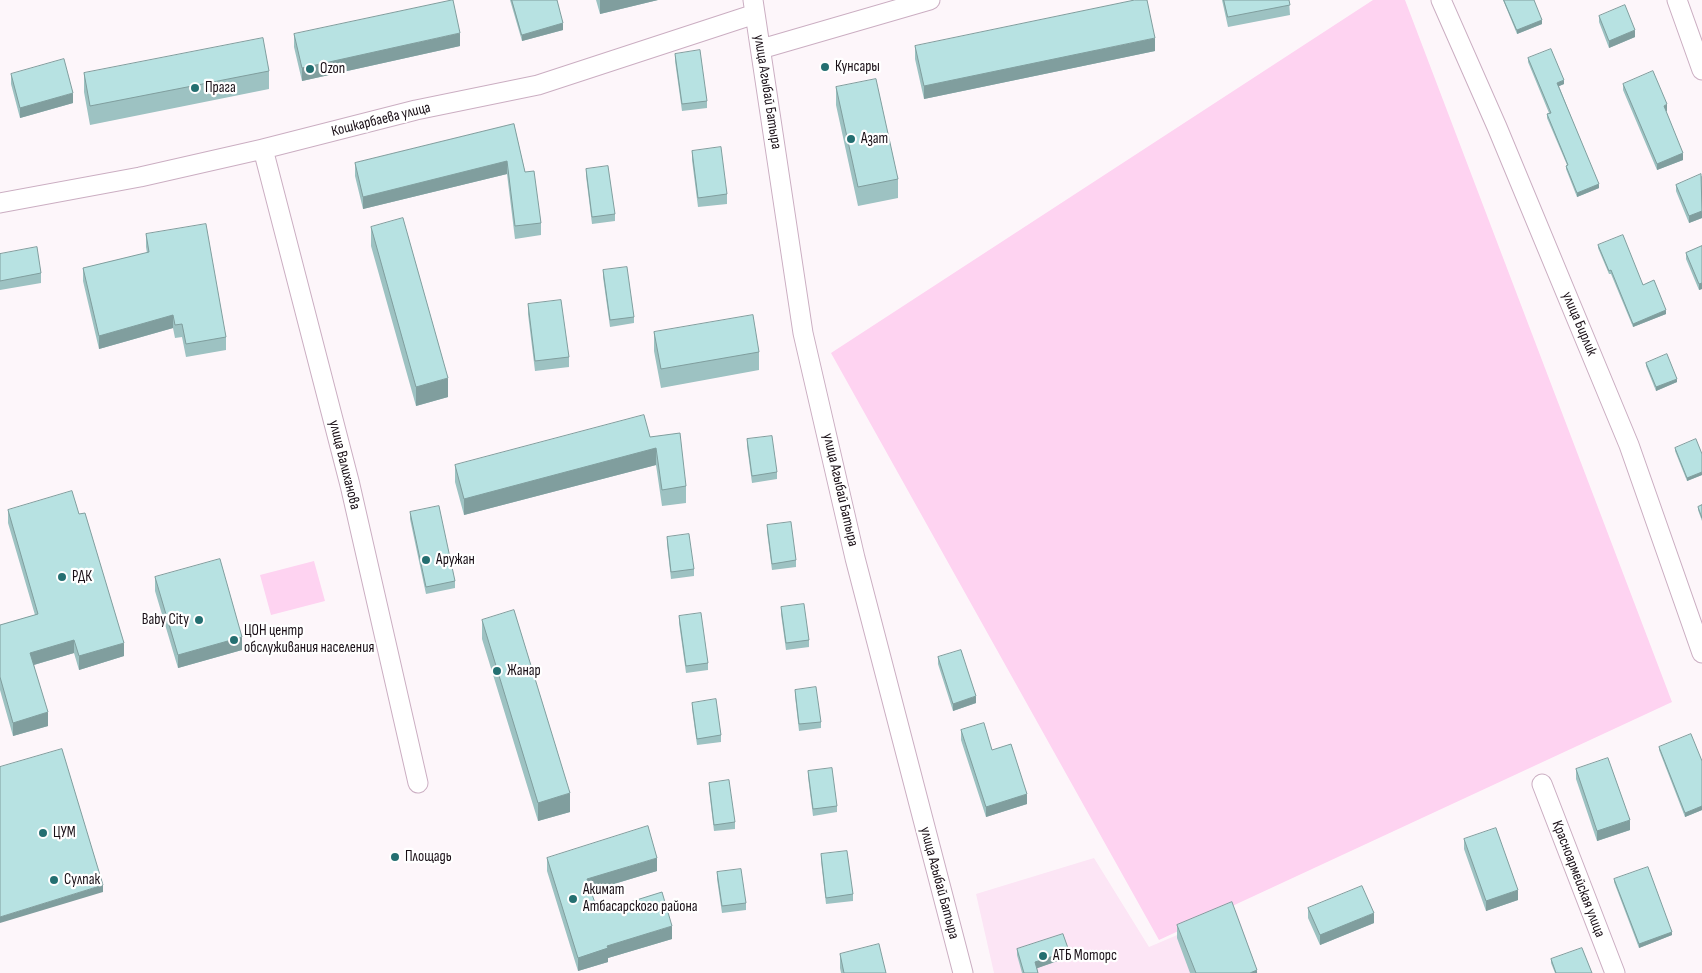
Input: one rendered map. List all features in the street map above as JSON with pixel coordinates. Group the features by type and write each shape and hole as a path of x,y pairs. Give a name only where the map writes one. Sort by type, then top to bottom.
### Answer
{"street":[{"path":"761,49 930,0"},
{"name":"улица Бирлик","path":"1441,0 1497,127 1629,445 1702,653"},
{"path":"1677,0 1702,70"},
{"name":"улица Агыбай Батыра","path":"754,7 804,333 856,558 963,973"},
{"name":"Кошкарбаева улица","path":"0,202 140,177 263,150 416,110 538,85 754,7"},
{"name":"улица Валиханова","path":"263,150 350,485 418,783"},
{"name":"Красноармейская улица","path":"1542,784 1615,973"}],"shaded area":[{"path":"1373,0 1405,0 1672,702 1159,940 831,353"},
{"path":"314,561 325,601 271,615 260,575"},
{"path":"1094,858 1149,947 1236,910 1258,973 994,973 976,894"}],"building":[{"path":"453,0 460,33 302,68 294,34"},
{"path":"512,0 557,0 563,23 522,35"},
{"path":"1135,0 1147,0 1155,38 924,86 915,46"},
{"path":"1224,0 1289,0 1290,5 1228,17"},
{"path":"1504,0 1534,0 1542,20 1517,30"},
{"path":"1625,5 1635,30 1609,41 1599,16"},
{"path":"263,38 269,71 90,106 84,73"},
{"path":"1551,49 1564,80 1557,83 1599,184 1577,193 1566,166 1568,165 1547,114 1551,113 1528,58"},
{"path":"700,50 707,101 682,104 675,54"},
{"path":"64,59 73,93 20,108 11,74"},
{"path":"1653,71 1667,104 1664,106 1683,153 1657,164 1623,84"},
{"path":"876,79 898,179 858,187 836,87"},
{"path":"514,124 525,172 534,171 541,223 515,226 507,161 363,197 355,163"},
{"path":"721,147 727,194 698,198 692,151"},
{"path":"608,166 615,214 592,217 586,169"},
{"path":"1701,174 1702,211 1689,216 1676,185"},
{"path":"403,218 448,378 416,387 371,227"},
{"path":"206,224 226,337 186,344 182,324 175,325 173,315 99,336 83,268 149,252 146,234"},
{"path":"1623,235 1643,285 1654,280 1666,310 1633,324 1611,270 1609,271 1598,245"},
{"path":"1702,246 1702,283 1699,284 1686,253"},
{"path":"37,247 41,273 0,281 0,254"},
{"path":"627,267 634,317 610,320 603,270"},
{"path":"561,300 569,357 535,361 528,304"},
{"path":"753,315 759,352 661,369 654,332"},
{"path":"1667,354 1677,379 1656,387 1646,363"},
{"path":"644,415 650,437 680,433 686,486 662,490 656,448 464,499 455,465"},
{"path":"772,436 777,472 752,476 747,439"},
{"path":"1696,439 1702,454 1702,472 1687,478 1675,448"},
{"name":"РДК","path":"72,491 79,514 85,513 124,643 79,656 74,640 30,653 48,712 13,723 0,677 0,625 38,614 8,510"},
{"path":"1702,505 1702,518 1698,507"},
{"path":"439,506 455,581 426,587 410,512"},
{"path":"791,522 796,560 772,564 767,525"},
{"path":"689,534 694,569 671,572 667,537"},
{"name":"Baby City","path":"220,559 242,637 178,655 155,577"},
{"path":"804,604 809,640 786,643 781,607"},
{"path":"514,610 570,793 538,803 482,620"},
{"path":"701,613 708,663 686,666 679,616"},
{"path":"961,650 976,696 953,704 938,657"},
{"path":"816,687 821,722 799,724 795,690"},
{"path":"716,699 721,735 697,739 692,703"},
{"path":"984,723 992,750 1011,744 1027,794 986,807 961,730"},
{"path":"1691,734 1702,761 1702,806 1685,813 1659,747"},
{"name":"ЦУМ","path":"62,749 103,885 0,917 0,767"},
{"path":"1608,758 1630,820 1597,831 1576,769"},
{"path":"832,768 837,806 813,809 808,771"},
{"path":"729,780 735,822 714,825 709,783"},
{"name":"Акимат Атбасарского района","path":"648,826 657,858 587,879 598,912 662,892 672,926 607,946 608,948 578,958 547,858"},
{"path":"1496,828 1518,890 1486,901 1464,839"},
{"path":"847,851 853,894 826,898 821,854"},
{"path":"1648,867 1672,932 1639,944 1614,879"},
{"path":"741,869 746,903 722,906 717,872"},
{"path":"1362,886 1374,913 1320,935 1308,908"},
{"path":"1232,902 1257,970 1250,973 1196,973 1177,925"},
{"name":"АТБ Моторс","path":"1063,934 1069,951 1035,962 1038,973 1024,973 1017,949"},
{"path":"879,944 886,973 844,973 840,954"},
{"path":"1582,948 1592,973 1556,973 1551,959"}],"place":[{"name":"Кунсары","path":"825,67"},
{"name":"Ozon","path":"310,69"},
{"name":"Прага","path":"195,88"},
{"name":"Азат","path":"851,139"},
{"name":"Аружан","path":"426,560"},
{"name":"РДК","path":"62,577"},
{"name":"Baby City","path":"199,620"},
{"name":"ЦОН центр обслуживания населения","path":"234,640"},
{"name":"Жанар","path":"497,671"},
{"name":"ЦУМ","path":"43,833"},
{"name":"Площадь","path":"395,857"},
{"name":"Сулпак","path":"54,880"},
{"name":"Акимат Атбасарского района","path":"573,899"},
{"name":"АТБ Моторс","path":"1043,956"}]}
